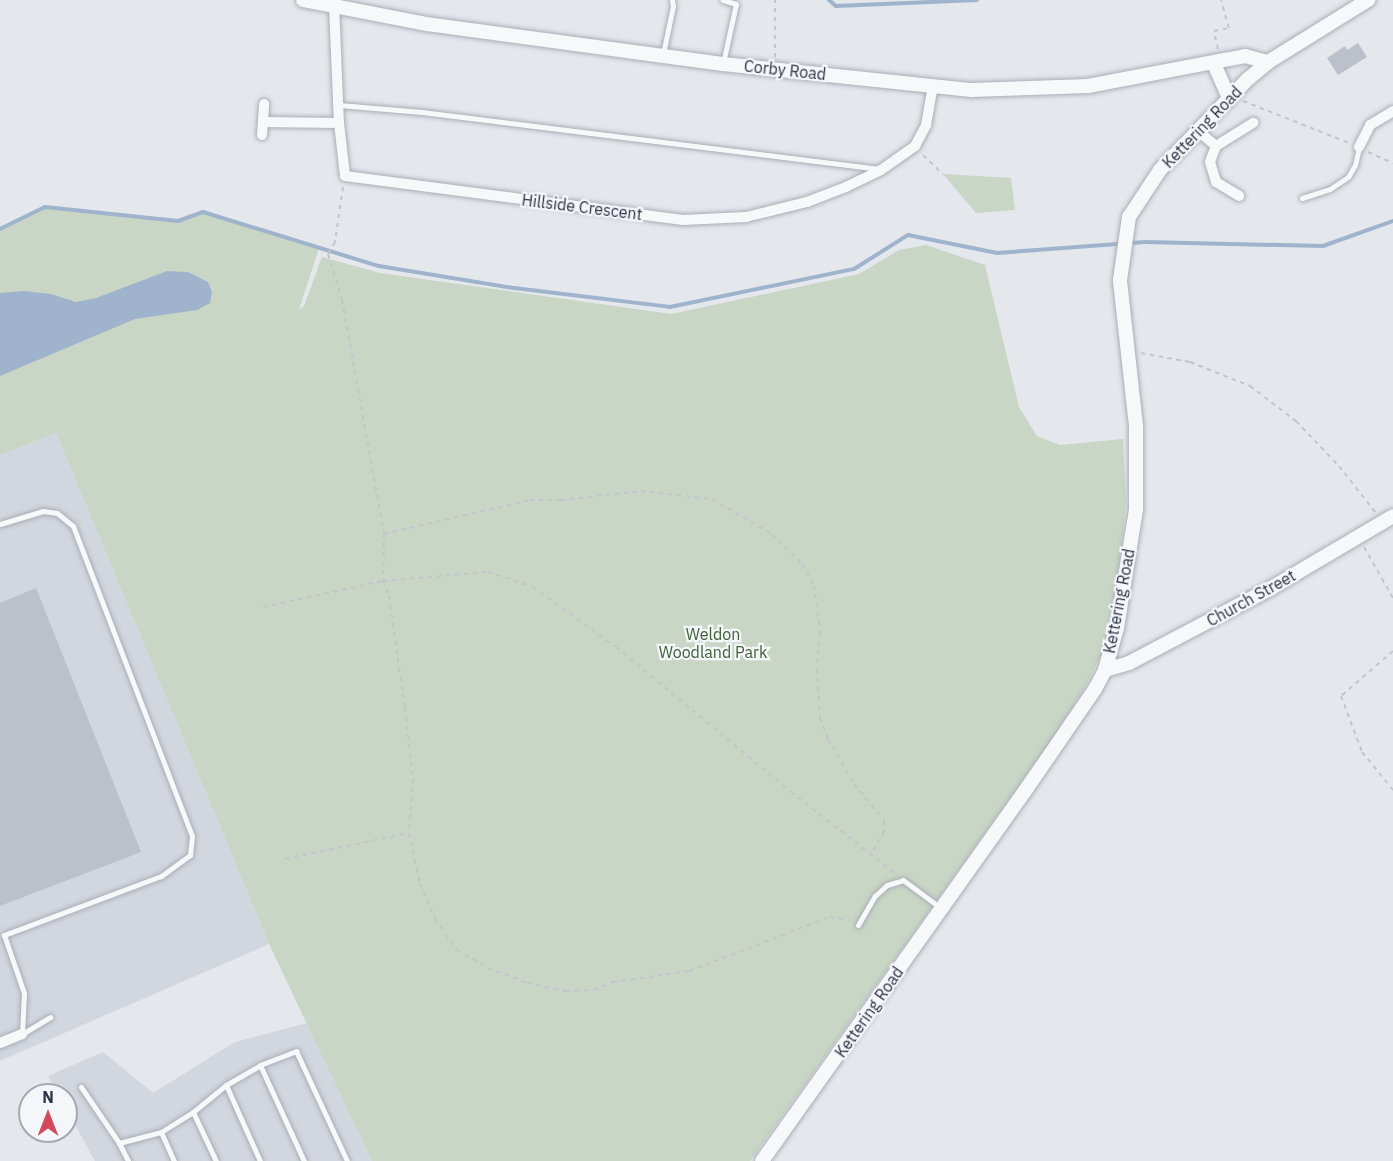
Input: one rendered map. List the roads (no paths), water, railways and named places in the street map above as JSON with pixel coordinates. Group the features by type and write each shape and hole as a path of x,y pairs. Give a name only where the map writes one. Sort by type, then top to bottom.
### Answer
{"street":[{"name":"Corby Road","path":"303,0 334,5 360,4 427,24 723,64 933,87 1002,91 1053,89 1088,86 1253,56 1268,62"},
{"name":"Kettering Road","path":"762,1161 943,909 1088,699 1105,670 1121,605 1136,509 1136,426 1120,280 1129,217 1143,192 1229,97 1268,62 1368,0"},
{"path":"263,122 339,123 334,5"},
{"path":"1218,63 1229,97"},
{"name":"Hillside Crescent","path":"339,123 345,176 683,220 746,217 797,205 881,170 915,146 927,125 933,87"},
{"path":"262,135 264,104"},
{"path":"1359,147 1370,125 1393,111"},
{"path":"1239,196 1216,182 1210,162 1216,146 1253,123"},
{"path":"1197,130 1216,146"},
{"name":"Church Street","path":"1105,670 1129,663 1273,587 1388,519"},
{"path":"0,1043 22,1034"}],"lane":[{"path":"663,56 674,6 672,0"},
{"path":"723,0 736,4 723,64"},
{"path":"339,105 434,114 881,170"},
{"path":"1302,198 1330,189 1347,177 1354,165 1359,147"},
{"path":"0,524 43,511 57,513 73,526 192,836 190,855 161,876 4,934 24,993 22,1034"},
{"path":"858,926 875,896 887,885 903,880 943,909"},
{"path":"22,1034 51,1017"},
{"path":"119,1143 161,1132 193,1112 226,1085 260,1065 296,1051 347,1161"},
{"path":"260,1065 304,1161"},
{"path":"226,1085 260,1161"},
{"path":"81,1087 119,1143 128,1161"},
{"path":"193,1112 216,1161"},
{"path":"161,1132 174,1161"}],"water":[{"path":"167,271 188,272 208,282 212,292 210,303 197,310 135,319 0,376 0,293 23,291 51,294 76,302 96,298"}],"waterway":[{"path":"829,0 836,6 977,0"},
{"path":"0,229 45,207 178,221 203,212 379,266 514,288 670,307 854,269 908,235 997,253 1145,242 1323,246 1393,221"}],"park label":[{"name":"Weldon Woodland Park","path":"713,643"}]}
